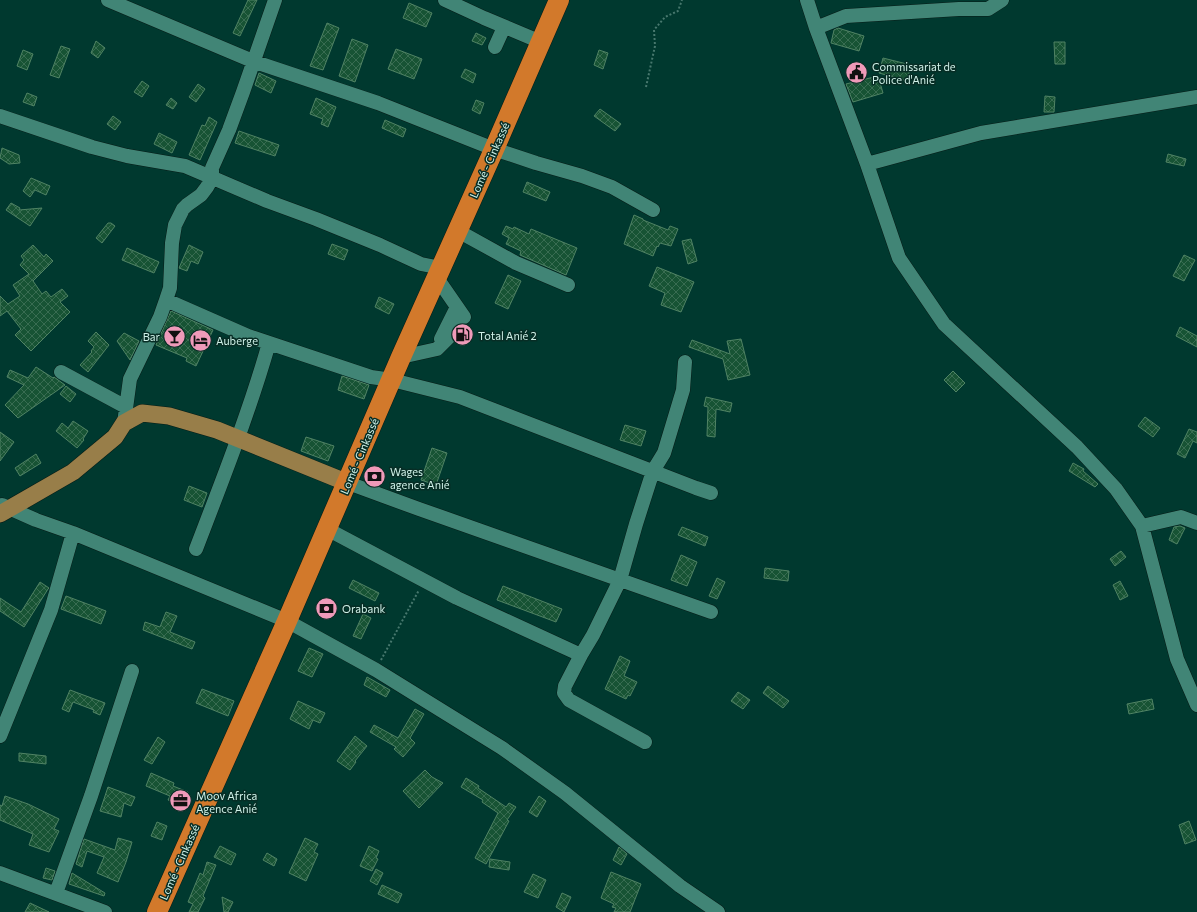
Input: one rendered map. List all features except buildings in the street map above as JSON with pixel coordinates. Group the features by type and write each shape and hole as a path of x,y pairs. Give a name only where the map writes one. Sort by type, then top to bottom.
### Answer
{"highway":[{"name":"Lomé - Cinkassé","path":"157,912 348,483 401,357 559,0"}],"main road":[{"path":"3,509 73,472 115,437 125,415 142,413 169,416 217,430 348,483"}],"street":[{"path":"108,0 255,62 378,103 494,149 582,176 612,187 652,210"},
{"path":"61,372 125,415 130,379 160,317 170,288 172,243 175,225 183,209 201,195 208,187 212,178 211,174 213,163 229,130 255,62 275,0"},
{"path":"445,0 541,42"},
{"path":"807,0 898,258 944,324 1077,447 1116,489 1142,526 1176,659 1197,705"},
{"path":"816,28 846,16 959,4 988,8 1002,0"},
{"path":"495,47 504,27"},
{"path":"866,164 981,133 1197,97"},
{"path":"0,116 92,147 127,156 184,166 267,201 316,219 422,264 439,273 460,317"},
{"path":"458,231 516,264 568,285"},
{"path":"166,300 248,336 371,377 392,380 460,397 711,493"},
{"path":"401,357 437,349 460,317"},
{"path":"437,349 460,317"},
{"path":"196,550 238,439 259,379 269,343"},
{"path":"646,742 569,700 564,693 565,686 593,635 620,580 653,471 664,453 683,390 686,362"},
{"path":"348,483 711,612"},
{"path":"3,509 73,533 287,621 376,670 502,748 565,792 680,886 718,912"},
{"path":"1142,526 1182,517 1197,523"},
{"path":"327,529 457,598 581,655"},
{"path":"0,736 51,610 73,533"},
{"path":"56,893 92,796 132,671"},
{"path":"0,873 105,912"}],"path":[{"path":"646,87 655,46 654,30 665,17 678,11 682,0"},
{"path":"376,670 425,581"}],"place":[{"name":"Commissariat de Police d'Anié","path":"856,72"},
{"name":"Total Anié 2","path":"462,335"},
{"name":"Bar","path":"175,336"},
{"name":"Auberge","path":"201,340"},
{"name":"Wages agence Anié","path":"375,477"},
{"name":"Orabank","path":"327,608"},
{"name":"Moov Africa Agence Anié","path":"180,801"}]}
